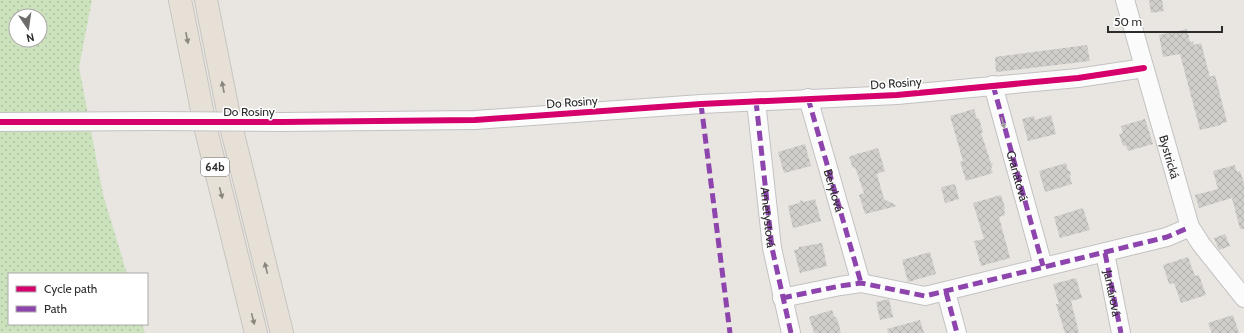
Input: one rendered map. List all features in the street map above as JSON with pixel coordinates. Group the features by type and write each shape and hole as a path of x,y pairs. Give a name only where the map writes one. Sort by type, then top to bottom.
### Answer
{"highway":[{"name":"64b","path":"180,0 206,130 256,333"},
{"name":"64b","path":"206,0 231,126 282,333"}],"street":[{"name":"Bystrická","path":"1125,0 1190,227 1201,244 1244,298"},
{"name":"Do Rosiny","path":"0,122 474,120 756,101 897,95 1078,78 1144,68"},
{"name":"Granátová","path":"993,85 1044,266"},
{"name":"Berylová","path":"808,98 861,283"},
{"name":"Ametystová","path":"756,101 772,248 791,333"},
{"path":"782,298 861,283 925,296 1167,237 1190,227"},
{"name":"Jantárová","path":"1104,253 1121,333"},
{"path":"946,292 957,333"}],"green space":[{"path":"0,0 92,0 79,67 103,194 127,273 8,273 8,325 142,325 145,333 0,333"}],"building":[{"path":"1149,0 1162,0 1164,11 1151,13"},
{"path":"1187,29 1190,42 1193,41 1194,45 1201,43 1210,77 1215,75 1227,122 1220,124 1221,125 1200,130 1180,54 1163,57 1159,35"},
{"path":"1087,45 1090,61 996,72 995,57"},
{"path":"974,109 977,119 979,118 983,133 981,133 991,163 993,164 991,169 993,173 966,181 960,162 963,161 950,116"},
{"path":"1051,115 1056,134 1028,141 1022,119 1034,116 1035,120"},
{"path":"1145,119 1153,144 1128,151 1126,145 1123,146 1119,134 1123,133 1121,126"},
{"path":"805,144 811,166 784,173 778,152"},
{"path":"878,148 885,171 877,174 884,199 897,206 865,214 859,195 864,193 855,167 853,168 849,157"},
{"path":"1066,163 1068,170 1071,172 1070,177 1072,184 1045,192 1039,171"},
{"path":"1235,165 1237,172 1240,171 1244,183 1244,229 1240,229 1232,198 1199,208 1195,195 1218,189 1213,171"},
{"path":"955,184 959,199 945,203 941,187"},
{"path":"1001,195 1005,208 1005,215 999,217 1010,258 981,266 974,241 984,239 973,203"},
{"path":"815,199 821,221 793,228 788,206 799,203 801,200 804,202"},
{"path":"1083,208 1090,230 1060,238 1054,217"},
{"path":"1225,234 1230,246 1219,250 1214,238"},
{"path":"822,243 827,266 800,273 794,250 799,249 799,247"},
{"path":"930,252 936,274 908,282 902,260"},
{"path":"1188,257 1195,276 1199,275 1206,295 1181,303 1174,283 1169,284 1163,265"},
{"path":"1076,278 1082,298 1071,301 1079,333 1065,333 1056,304 1059,304 1053,284"},
{"path":"889,299 893,317 880,320 876,302"},
{"path":"832,310 834,316 837,318 841,333 814,333 809,317"},
{"path":"1233,315 1239,333 1212,333 1208,323"},
{"path":"920,320 924,333 888,333 887,329"}],"marked path":[{"path":"993,85 1043,266"},
{"path":"808,98 861,283"},
{"path":"756,101 772,248 791,333"},
{"path":"701,104 730,333"},
{"path":"782,298 861,283 925,296 1167,237 1190,227"},
{"path":"1105,253 1121,333"},
{"path":"946,292 957,333"}],"cycle path":[{"path":"0,122 475,120 701,104 897,95 1078,78 1144,68"}]}
